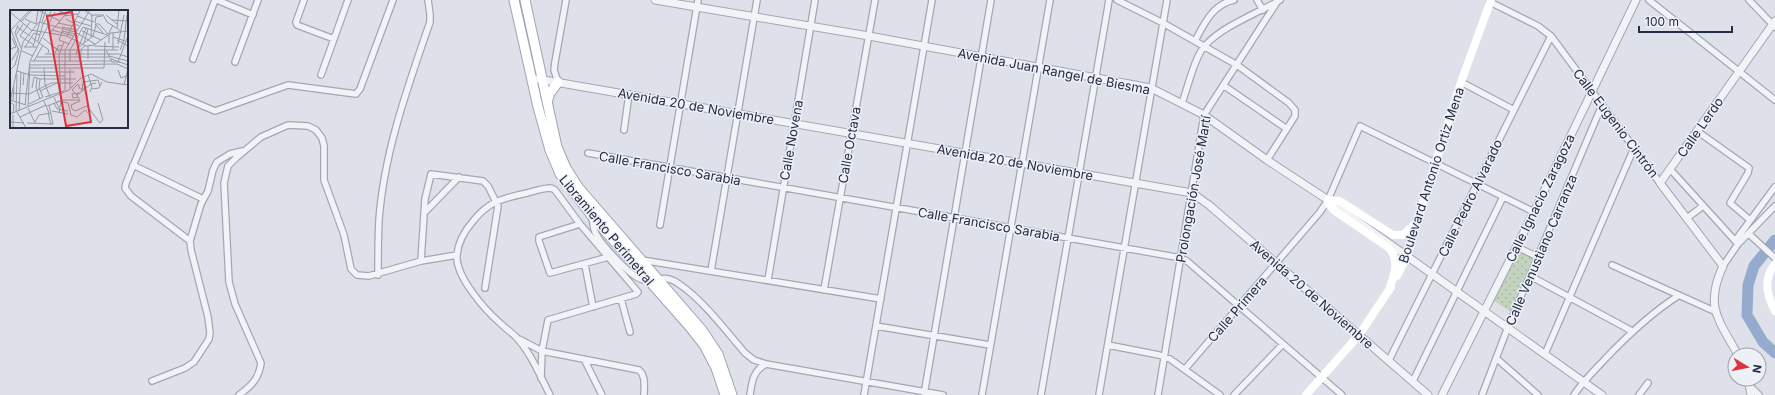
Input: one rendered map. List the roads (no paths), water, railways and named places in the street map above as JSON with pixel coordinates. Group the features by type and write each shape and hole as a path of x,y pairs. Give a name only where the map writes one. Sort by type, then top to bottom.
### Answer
{"main road":[{"name":"Libramiento Perimetral","path":"514,0 537,79 547,103 557,147 570,176 643,260 653,279 704,346 716,368 725,395"},
{"name":"Libramiento Perimetral","path":"525,0 537,79 553,158 566,183 592,216 630,259 653,279 712,343 723,365 732,395"},
{"name":"Boulevard Antonio Ortiz Mena","path":"1306,395 1359,335 1389,291 1408,255 1416,222 1435,162 1461,82 1490,1"},
{"path":"547,103 550,93 558,82"},
{"path":"1328,200 1340,202 1393,235 1403,235 1416,222"},
{"path":"1328,200 1332,209 1394,252 1396,264 1389,291"},
{"path":"1775,260 1768,278 1771,303 1775,311"}],"street":[{"path":"193,59 216,0 253,15"},
{"path":"235,62 258,0"},
{"path":"304,0 296,22 297,25 334,39"},
{"path":"321,75 348,0"},
{"path":"190,241 131,196 125,188 161,97 165,92 170,92 215,111 288,85 352,94 358,92 393,0"},
{"path":"378,275 379,219 382,195 403,99 430,22 428,0"},
{"path":"558,82 554,70 566,0"},
{"name":"Avenida Juan Rangel de Biesma","path":"655,0 697,3 754,17 1038,66 1151,88 1204,115 1267,160 1328,200 1433,273 1602,395"},
{"path":"711,271 757,0"},
{"name":"Calle Novena","path":"768,280 815,0"},
{"name":"Calle Octava","path":"824,290 875,0"},
{"path":"864,395 932,0"},
{"path":"924,394 991,0"},
{"path":"982,395 1050,0"},
{"path":"1041,395 1109,0"},
{"path":"1117,0 1195,41 1236,65 1283,97 1293,107 1296,114 1267,160"},
{"path":"1099,395 1167,0"},
{"path":"1195,41 1211,13 1219,6 1234,0"},
{"path":"1258,0 1263,10"},
{"name":"Calle Ignacio Zaragoza","path":"1442,395 1517,247 1636,0"},
{"path":"1650,0 1775,100"},
{"path":"1749,0 1774,24"},
{"path":"1182,103 1196,63 1204,46 1222,32 1278,1"},
{"name":"Prolongación José Martí","path":"1158,395 1204,115 1278,1"},
{"name":"Calle Eugenio Cintrón","path":"1490,1 1538,26 1551,36 1722,266"},
{"path":"660,225 697,3"},
{"name":"Calle Lerdo","path":"1660,183 1774,24"},
{"name":"Calle Pedro Alvarado","path":"1389,360 1551,36"},
{"name":"Avenida 20 de Noviembre","path":"537,79 1192,193 1209,205 1428,395"},
{"path":"1461,82 1514,110"},
{"path":"1223,85 1287,129"},
{"path":"624,130 629,94"},
{"name":"Calle Venustiano Carranza","path":"1482,395 1508,327 1602,105"},
{"path":"238,395 254,382 260,372 261,363 235,304 229,282 224,198 225,174 228,166 243,151 262,137 288,126 308,126 316,130 322,138 324,146 324,180 340,223 351,269 354,273 363,276 378,275 421,262 457,255"},
{"name":"Calle Primera","path":"1185,369 1277,264 1320,212 1328,200 1360,126 1435,162"},
{"path":"1697,131 1749,168 1748,173 1730,203 1750,220"},
{"path":"1545,354 1634,148"},
{"path":"152,381 185,368 194,362 210,339 208,317 190,241 197,214 208,191 213,170 217,162 230,154 243,151"},
{"name":"Calle Francisco Sarabia","path":"588,154 670,167 1181,258 1187,261 1240,306 1342,395"},
{"path":"1435,162 1534,212"},
{"path":"133,165 203,199"},
{"path":"1670,169 1737,242"},
{"path":"421,262 424,213 431,174 482,181 488,186 496,201 498,213 485,288"},
{"path":"424,213 459,177"},
{"path":"1734,347 1714,311 1714,295 1722,266 1750,220 1775,187"},
{"path":"644,395 643,374 635,368 542,351 517,338 492,315 465,280 458,263 457,255 462,239 468,227 477,216 496,201 552,188 580,224 634,277 644,280 671,280 685,288 745,353 754,360 766,364 924,394 943,395"},
{"path":"1413,381 1503,196"},
{"path":"1687,218 1703,206"},
{"path":"1737,242 1749,234 1775,206"},
{"path":"541,378 542,351 548,320 638,293 596,233 592,216"},
{"path":"580,224 539,237 538,241 551,273 585,265 612,256"},
{"path":"1749,234 1775,260"},
{"path":"1517,247 1538,257"},
{"path":"630,259 881,299"},
{"path":"585,265 593,307"},
{"path":"1612,265 1714,311"},
{"path":"1530,276 1632,331"},
{"path":"1574,395 1584,381 1632,331 1654,312 1678,296"},
{"path":"621,299 630,332"},
{"path":"876,326 990,345"},
{"path":"517,338 550,395"},
{"path":"1234,395 1283,344"},
{"path":"1108,345 1164,357 1185,369 1220,395"},
{"path":"1496,358 1538,395"},
{"path":"584,359 602,395"},
{"path":"750,395 754,374 766,364"},
{"path":"1639,395 1648,383"},
{"path":"1751,387 1752,395"},
{"path":"1751,387 1759,395"}],"waterway":[{"path":"1775,240 1754,266 1748,285 1747,315 1763,342 1775,353"}]}
